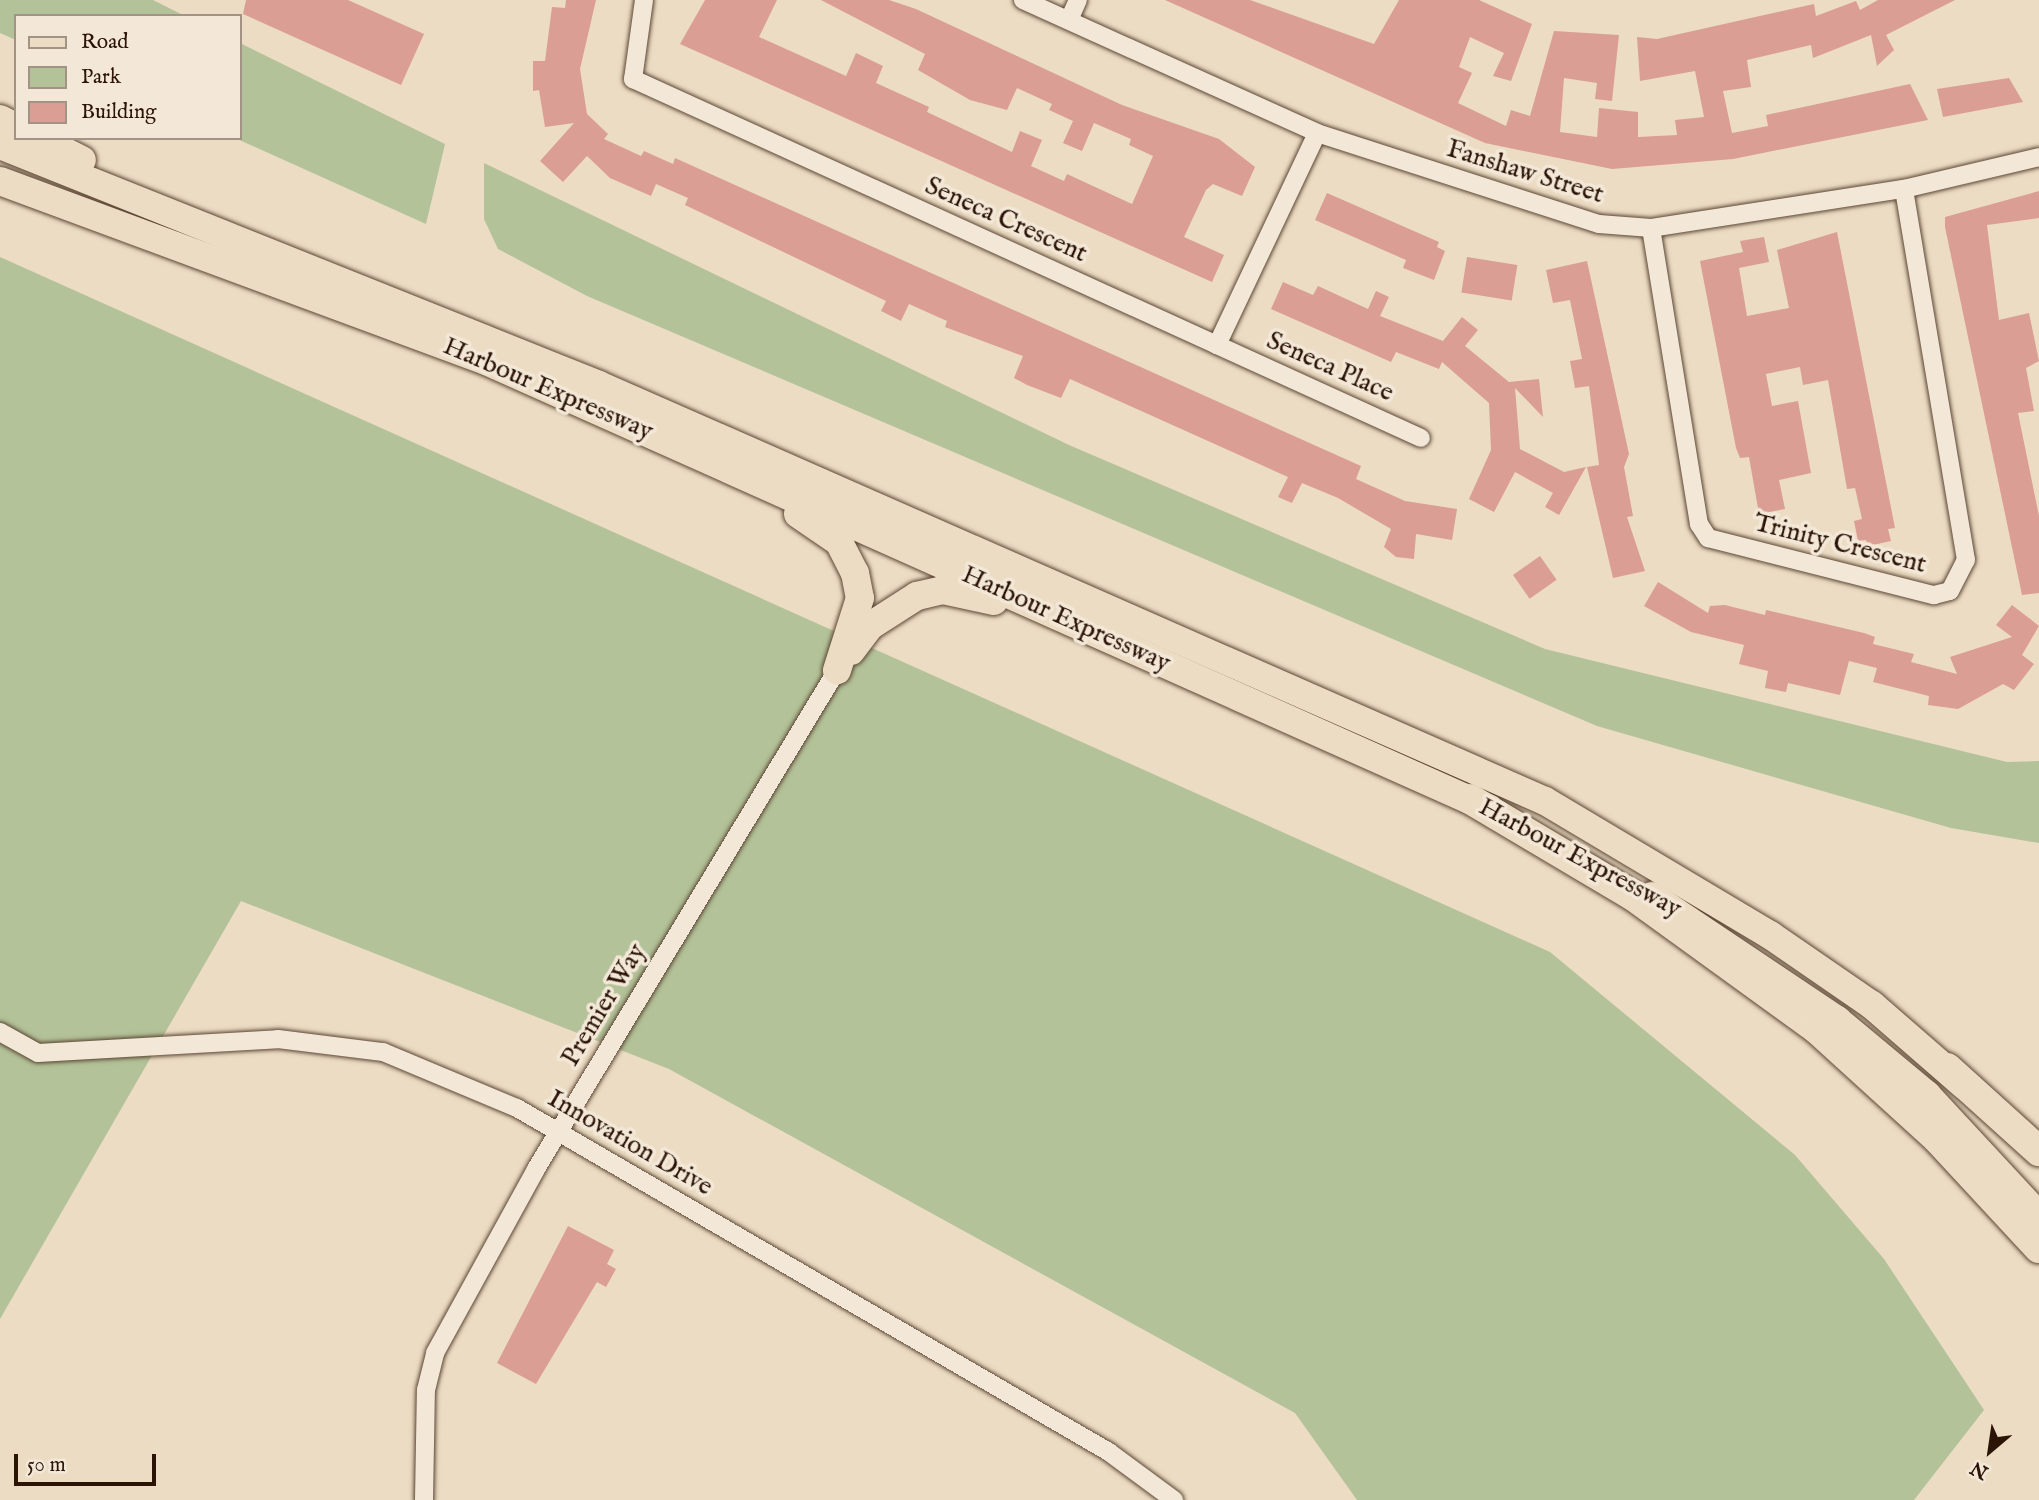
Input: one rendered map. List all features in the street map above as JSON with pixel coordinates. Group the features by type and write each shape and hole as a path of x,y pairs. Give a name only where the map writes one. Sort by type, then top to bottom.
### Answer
{"highway":[{"path":"1470,799 1632,895 1816,1028 1937,1138 2039,1248"},
{"path":"1947,1068 2039,1151"}],"main road":[{"path":"42,140 231,237"},
{"name":"Harbour Expressway","path":"0,145 599,385 1545,801 1770,935 1872,1004 1947,1068 2039,1161"},
{"name":"Harbour Expressway","path":"0,181 485,361 676,443 1470,799 1583,855 1719,935 1826,1012 1927,1095 2039,1216"},
{"path":"676,443 839,542 860,598 837,670"},
{"path":"837,670 888,612 943,590 968,592 1117,641"}],"street":[{"name":"Seneca Crescent","path":"644,0 633,79 1217,345"},
{"name":"Fanshaw Street","path":"1023,0 1317,133 1599,224 1651,228 1903,189 2039,157"},
{"path":"1069,20 1077,0"},
{"path":"1217,345 1317,133"},
{"name":"Trinity Crescent","path":"1651,228 1699,524 1708,538 1934,595 1950,591 1966,560 1903,189"},
{"name":"Seneca Place","path":"1217,345 1421,438"},
{"name":"Premier Way","path":"424,1500 426,1390 435,1353 559,1132 837,670"},
{"name":"Innovation Drive","path":"0,1032 38,1053 278,1039 383,1052 559,1132 1109,1452 1174,1500"}],"green space":[{"path":"0,0 153,0 181,14 14,14 14,39 0,33"},
{"path":"242,44 445,144 426,224 239,140 242,140"},
{"path":"484,163 1069,445 1545,649 2007,762 2039,761 2039,843 1951,828 1597,726 587,296 498,249 484,219"},
{"path":"0,257 1550,952 1795,1155 1884,1259 1984,1410 1914,1500 1357,1500 1295,1413 669,1069 241,901 0,1319"}],"building":[{"path":"246,0 348,0 424,34 401,85 243,14"},
{"path":"566,0 596,0 580,69 587,114 608,134 604,139 641,156 644,151 673,164 675,158 1361,466 1356,479 1405,501 1457,509 1452,540 1416,534 1414,559 1396,557 1384,547 1391,529 1338,498 1302,483 1292,503 1278,497 1288,477 1070,379 1061,398 1027,385 1014,378 1023,356 945,327 947,321 909,304 901,321 881,311 886,301 685,205 688,198 656,184 651,196 610,178 587,156 563,182 540,161 574,123 545,127 539,90 533,91 533,61 545,61 552,7 565,8"},
{"path":"705,0 777,0 759,37 846,76 856,53 883,66 876,83 929,107 927,112 1012,152 1020,131 1042,140 1031,166 1064,181 1067,174 1132,204 1153,156 1129,145 1131,139 1094,123 1082,151 1063,143 1073,121 1049,110 1052,104 1017,88 1007,110 970,100 918,70 925,54 821,0 889,0 916,9 1122,105 1219,139 1255,167 1242,196 1213,184 1206,190 1184,237 1224,255 1212,282 680,44"},
{"path":"1165,0 1250,0 1374,44 1399,0 1479,0 1532,24 1511,81 1493,76 1504,53 1470,37 1459,67 1472,73 1458,103 1506,126 1511,110 1530,116 1554,31 1619,35 1612,101 1595,99 1597,83 1564,78 1560,132 1597,137 1599,108 1638,112 1638,137 1677,135 1675,120 1704,117 1695,71 1640,81 1637,37 1657,39 1814,4 1816,16 1856,1 1860,10 1878,0 1955,0 1886,35 1894,50 1877,66 1871,35 1813,58 1811,45 1747,60 1751,87 1723,91 1732,133 1768,126 1766,115 1910,84 1928,120 1733,159 1612,169 1485,143"},
{"path":"2009,78 2023,102 1943,117 1937,89"},
{"path":"2039,191 2039,218 1987,225 1999,320 2029,313 2039,361 2026,368 2034,411 2018,413 2039,516 2039,593 2022,595 1945,217"},
{"path":"1327,193 1439,242 1437,247 1445,251 1434,280 1403,268 1406,260 1315,220"},
{"path":"1837,232 1895,528 1888,529 1891,541 1868,546 1866,540 1858,541 1854,521 1862,519 1855,488 1847,489 1828,380 1803,385 1800,367 1766,374 1772,406 1798,401 1811,473 1779,480 1785,509 1759,514 1749,457 1740,458 1736,448 1700,261 1743,252 1740,241 1764,237 1769,262 1739,268 1747,316 1789,308 1777,250"},
{"path":"1467,257 1517,265 1512,301 1461,293"},
{"path":"1587,261 1629,454 1624,467 1633,516 1627,517 1645,571 1613,578 1587,467 1599,465 1589,386 1575,388 1570,361 1582,359 1570,300 1553,303 1546,270"},
{"path":"1283,282 1313,295 1318,286 1368,309 1376,291 1389,297 1380,316 1443,341 1462,317 1478,330 1465,346 1509,382 1539,379 1543,417 1515,388 1520,449 1564,472 1586,467 1559,515 1545,507 1553,493 1515,472 1494,512 1469,499 1491,450 1489,403 1442,362 1439,369 1396,352 1391,362 1271,309"},
{"path":"1540,556 1557,580 1530,599 1513,575"},
{"path":"1658,582 1708,613 1710,606 1725,605 1765,615 1766,610 1864,633 1875,637 1873,644 1914,654 1911,662 1957,674 1950,657 2012,637 1996,625 2012,605 2039,626 2022,655 2034,664 2014,690 2003,684 1958,709 1928,705 1929,696 1873,682 1877,668 1849,661 1840,695 1788,683 1786,692 1765,688 1768,671 1739,664 1744,645 1691,632 1644,606"},
{"path":"568,1226 614,1250 607,1264 616,1269 606,1287 597,1282 536,1384 497,1363"}]}
